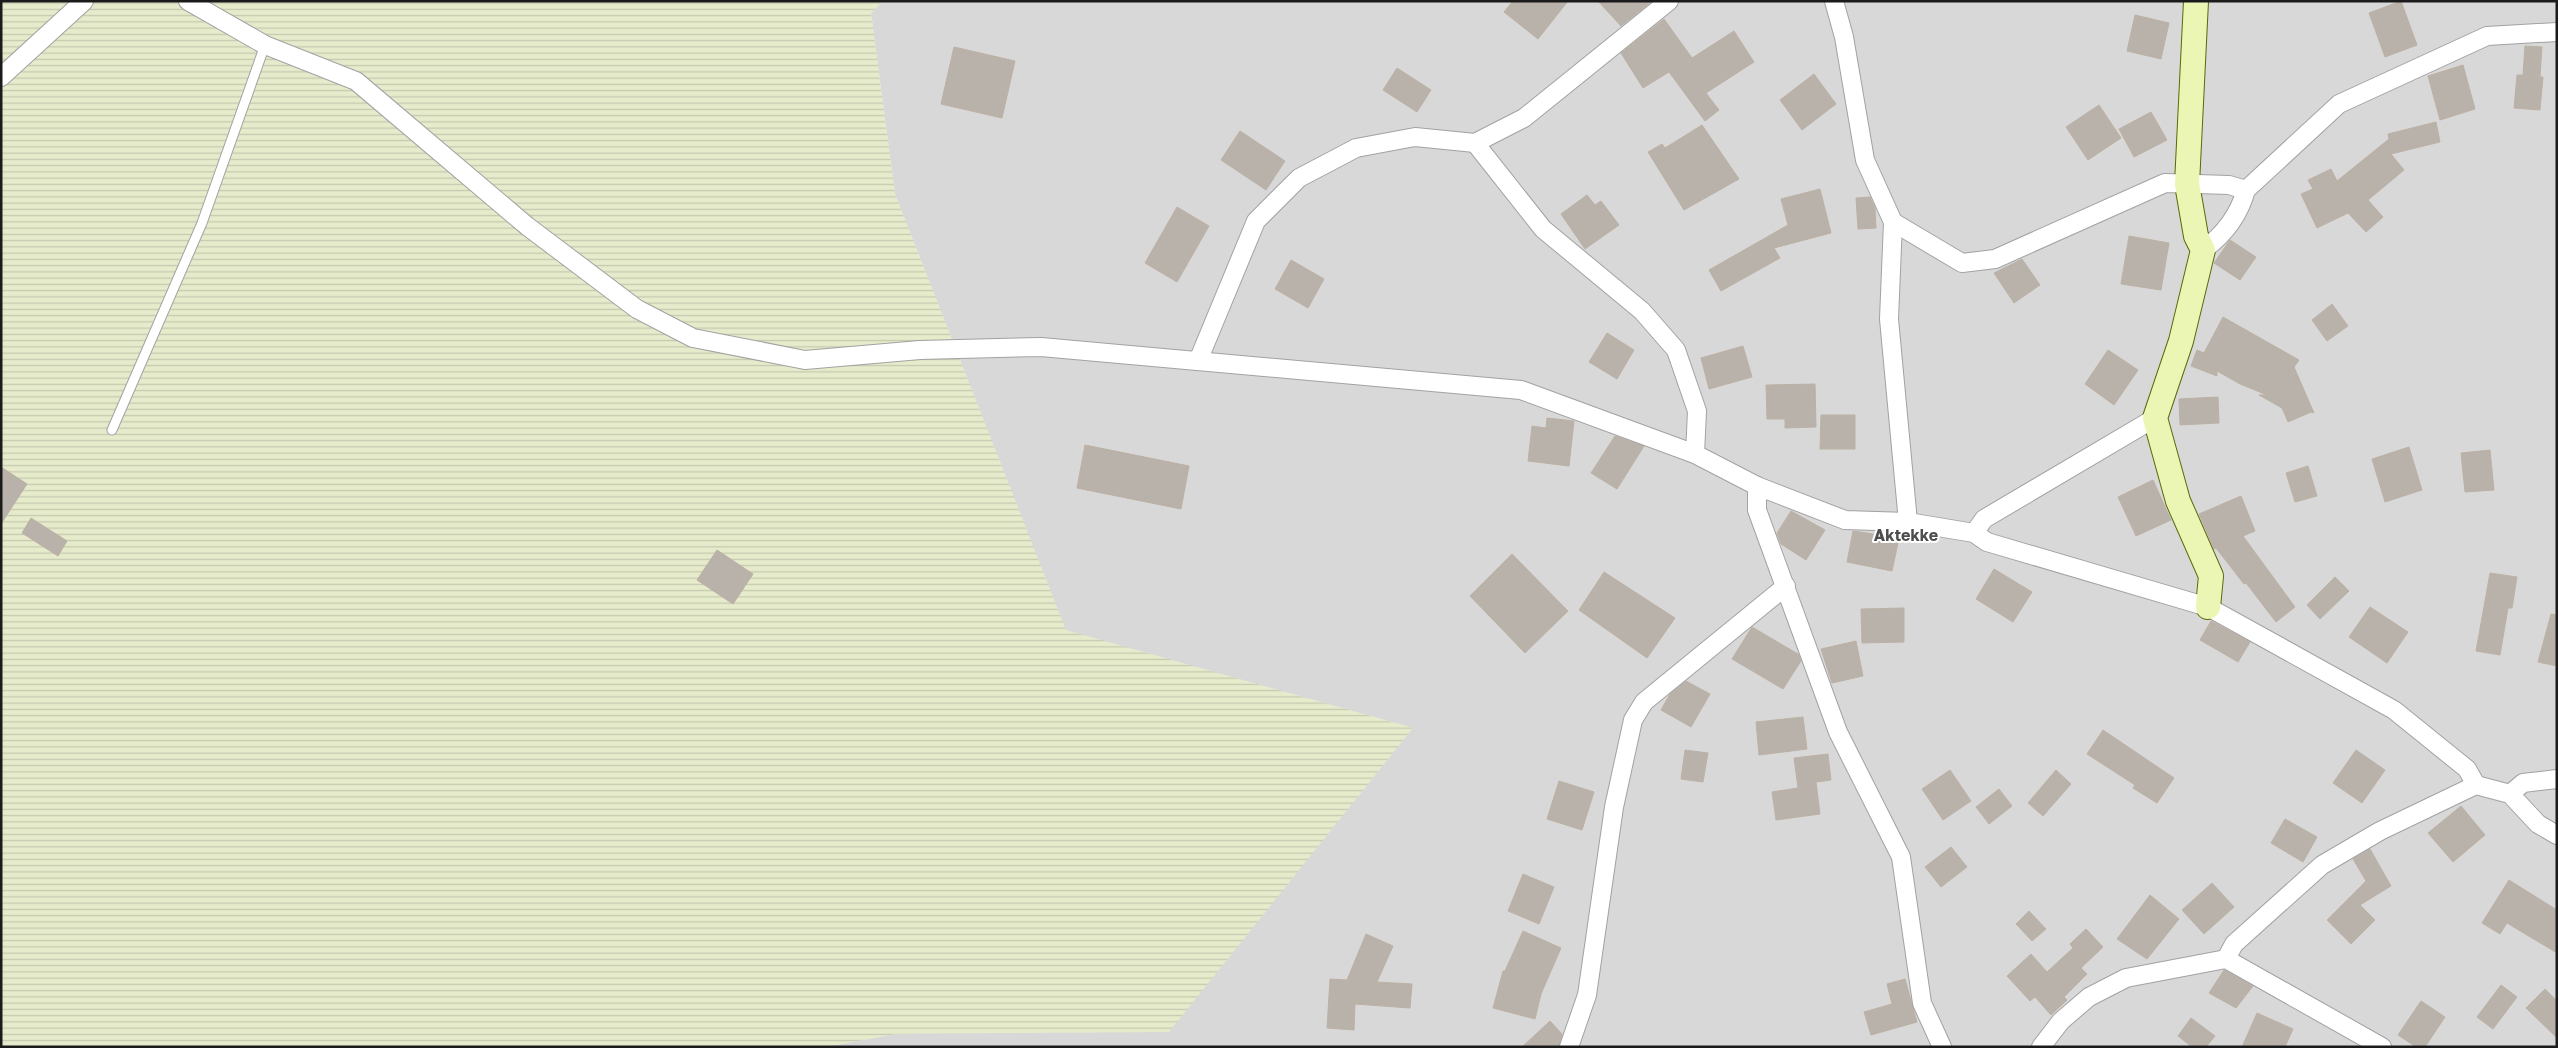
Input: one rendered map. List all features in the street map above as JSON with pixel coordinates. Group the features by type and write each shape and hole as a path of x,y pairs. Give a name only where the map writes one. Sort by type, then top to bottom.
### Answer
{"street":[{"path":"1,77 84,1"},
{"path":"188,1 265,45 356,81 527,226 638,309 693,338 804,360 920,350 1041,347 1521,390 1695,454 1757,486 1845,520 1908,522 1974,533 1987,542 2208,607 2394,710 2467,769 2476,785"},
{"path":"1198,361 1256,221 1299,178 1356,148 1415,137 1475,143 1524,118 1669,1"},
{"path":"1834,1 1844,37 1865,160 1892,222 1889,319 1908,522"},
{"path":"2196,1 2187,184 2196,236 2203,250"},
{"path":"2208,607 2211,576 2178,502 2155,418 2181,341 2203,250 2218,239 2241,206 2246,190 2339,104 2487,36 2557,32"},
{"path":"1475,143 1543,229 1642,311 1676,350 1697,411 1695,454"},
{"path":"1892,222 1962,263 1996,259 2165,184 2229,186 2246,190"},
{"path":"1974,533 1984,519 2155,418"},
{"path":"1757,486 1756,510 1786,586 1838,732 1901,857 1922,1003 1942,1047"},
{"path":"1569,1047 1587,995 1614,807 1634,720 1644,702 1786,586"},
{"path":"2510,794 2524,783 2557,779"},
{"path":"2226,959 2234,944 2322,865 2380,832 2476,785 2510,794 2538,824 2557,835"},
{"path":"2041,1047 2061,1021 2089,997 2126,978 2226,959 2382,1047"}],"lane":[{"path":"112,430 202,223 265,45"}],"shaded area":[{"path":"883,1 2557,1 2557,1047 825,1047 896,1034 1413,728 1066,631 895,194 871,13"}],"green space":[{"path":"1,1 883,1 871,13 895,194 1066,630 1413,728 1169,1032 896,1034 825,1047 1,1047"}],"building":[{"path":"1513,1 1568,1 1538,39 1504,12"},
{"path":"1598,1 1652,1 1621,26"},
{"path":"2401,1 2417,45 2385,57 2369,13"},
{"path":"2135,15 2169,23 2161,59 2127,51"},
{"path":"1664,19 1692,58 1734,31 1754,62 1706,93 1719,110 1705,121 1669,72 1643,88 1621,53"},
{"path":"2525,46 2542,47 2540,77 2543,77 2540,110 2514,108 2517,75 2523,75"},
{"path":"954,47 1015,61 1002,118 941,104"},
{"path":"2463,65 2475,109 2440,120 2428,76"},
{"path":"1397,68 1431,90 1417,112 1383,90"},
{"path":"1814,74 1836,104 1802,130 1780,100"},
{"path":"2099,105 2121,138 2088,160 2066,127"},
{"path":"2151,112 2167,140 2134,157 2119,129"},
{"path":"2436,122 2440,142 2391,154 2404,170 2368,200 2383,217 2366,232 2348,213 2317,228 2301,194 2313,189 2308,180 2331,169 2337,181 2389,139 2388,134"},
{"path":"1702,125 1739,179 1684,210 1648,152 1662,144 1665,148"},
{"path":"1240,131 1285,161 1266,190 1221,160"},
{"path":"1820,189 1831,233 1774,248 1780,258 1721,291 1709,270 1788,225 1781,199"},
{"path":"1587,195 1595,205 1601,201 1619,225 1585,249 1561,214"},
{"path":"1870,197 1875,208 1876,228 1858,229 1856,198"},
{"path":"1177,207 1209,226 1177,282 1145,263"},
{"path":"2129,236 2169,243 2161,290 2121,284"},
{"path":"2230,240 2256,257 2240,280 2214,263"},
{"path":"2022,259 2040,285 2014,303 1994,273"},
{"path":"1291,260 1324,279 1308,308 1275,289"},
{"path":"2332,304 2348,326 2327,341 2312,320"},
{"path":"2223,317 2299,360 2294,367 2314,413 2311,412 2288,422 2282,408 2259,395 2267,395 2240,384 2217,371 2217,376 2191,366 2197,350 2204,353"},
{"path":"1607,333 1634,350 1617,379 1589,362"},
{"path":"1743,346 1752,377 1709,389 1701,358"},
{"path":"2108,350 2138,370 2114,405 2085,384"},
{"path":"1815,384 1816,427 1785,428 1785,419 1767,419 1766,385"},
{"path":"2218,397 2219,423 2180,425 2179,399"},
{"path":"1821,415 1855,415 1855,449 1820,449"},
{"path":"1547,418 1574,421 1569,466 1528,461 1532,426 1546,428"},
{"path":"1615,436 1644,446 1617,489 1591,473"},
{"path":"1085,445 1189,466 1181,509 1077,488"},
{"path":"2409,447 2422,490 2385,502 2372,459"},
{"path":"2490,450 2494,490 2465,492 2461,453"},
{"path":"2308,466 2317,496 2295,502 2286,473"},
{"path":"1,467 27,484 1,524"},
{"path":"2153,480 2171,520 2136,536 2118,497"},
{"path":"2241,496 2255,531 2243,536 2295,607 2276,622 2246,583 2244,584 2216,548 2214,549 2199,514"},
{"path":"1791,511 1825,530 1806,560 1781,544 1777,533"},
{"path":"31,518 67,541 58,556 22,533"},
{"path":"1853,531 1899,538 1892,571 1847,562"},
{"path":"717,550 753,574 733,604 697,580"},
{"path":"1512,554 1568,611 1525,653 1470,596"},
{"path":"1994,569 2032,592 2013,622 1976,599"},
{"path":"1604,572 1675,618 1647,658 1579,610"},
{"path":"2490,573 2517,577 2512,608 2508,608 2500,655 2476,651"},
{"path":"2335,577 2349,591 2320,619 2307,605"},
{"path":"2370,607 2408,632 2387,663 2349,637"},
{"path":"1904,608 1904,642 1862,643 1861,609"},
{"path":"2551,614 2557,615 2557,666 2538,662"},
{"path":"2211,621 2250,642 2238,662 2200,640"},
{"path":"1752,627 1798,654 1801,661 1783,689 1732,659"},
{"path":"1856,641 1863,676 1832,683 1821,649"},
{"path":"1686,681 1710,694 1691,727 1661,710 1670,694"},
{"path":"1803,717 1807,749 1759,755 1756,722"},
{"path":"2103,730 2174,778 2157,803 2133,788 2135,785 2087,754"},
{"path":"1685,750 1708,753 1703,782 1681,779"},
{"path":"2356,750 2385,770 2362,803 2333,783"},
{"path":"1828,754 1831,780 1816,782 1820,814 1776,820 1772,792 1798,788 1794,758"},
{"path":"1950,770 1971,801 1943,820 1922,789"},
{"path":"2056,770 2071,784 2043,816 2028,803"},
{"path":"1559,781 1594,792 1582,830 1547,819"},
{"path":"1999,789 2012,806 1989,824 1976,807"},
{"path":"2461,806 2485,835 2453,862 2428,833"},
{"path":"2285,819 2317,837 2303,862 2271,843"},
{"path":"1951,847 1967,867 1941,887 1925,867"},
{"path":"2370,849 2391,886 2360,905 2375,920 2351,944 2327,920 2366,881 2353,859"},
{"path":"1523,874 1554,887 1539,924 1508,911"},
{"path":"2509,880 2557,910 2557,953 2507,923 2500,934 2482,923"},
{"path":"2212,883 2234,907 2204,934 2182,910"},
{"path":"2150,895 2179,919 2147,959 2117,939"},
{"path":"2029,911 2046,929 2032,941 2016,924"},
{"path":"2086,929 2103,947 2081,968 2087,974 2064,997 2067,1000 2051,1015 2035,997 2030,1001 2007,976 2031,954 2047,972 2073,948 2070,944"},
{"path":"1523,931 1561,948 1541,994 1535,1019 1493,1008 1503,971 1505,971"},
{"path":"1366,934 1393,946 1377,982 1412,984 1410,1008 1355,1004 1354,1030 1327,1028 1330,979 1347,980"},
{"path":"2224,970 2253,986 2236,1008 2209,993"},
{"path":"1905,979 1917,1022 1871,1035 1864,1012 1892,1004 1887,984"},
{"path":"2501,985 2517,997 2493,1029 2477,1017"},
{"path":"2545,989 2557,1001 2557,1038 2526,1008"},
{"path":"2421,1001 2445,1017 2425,1047 2416,1047 2398,1035"},
{"path":"2257,1013 2293,1029 2285,1047 2242,1047"},
{"path":"2191,1018 2215,1036 2206,1047 2192,1047 2178,1036"},
{"path":"1550,1021 1562,1034 1559,1046 1522,1047"}],"district":[{"name":"Aktekke","path":"1906,535"}]}
